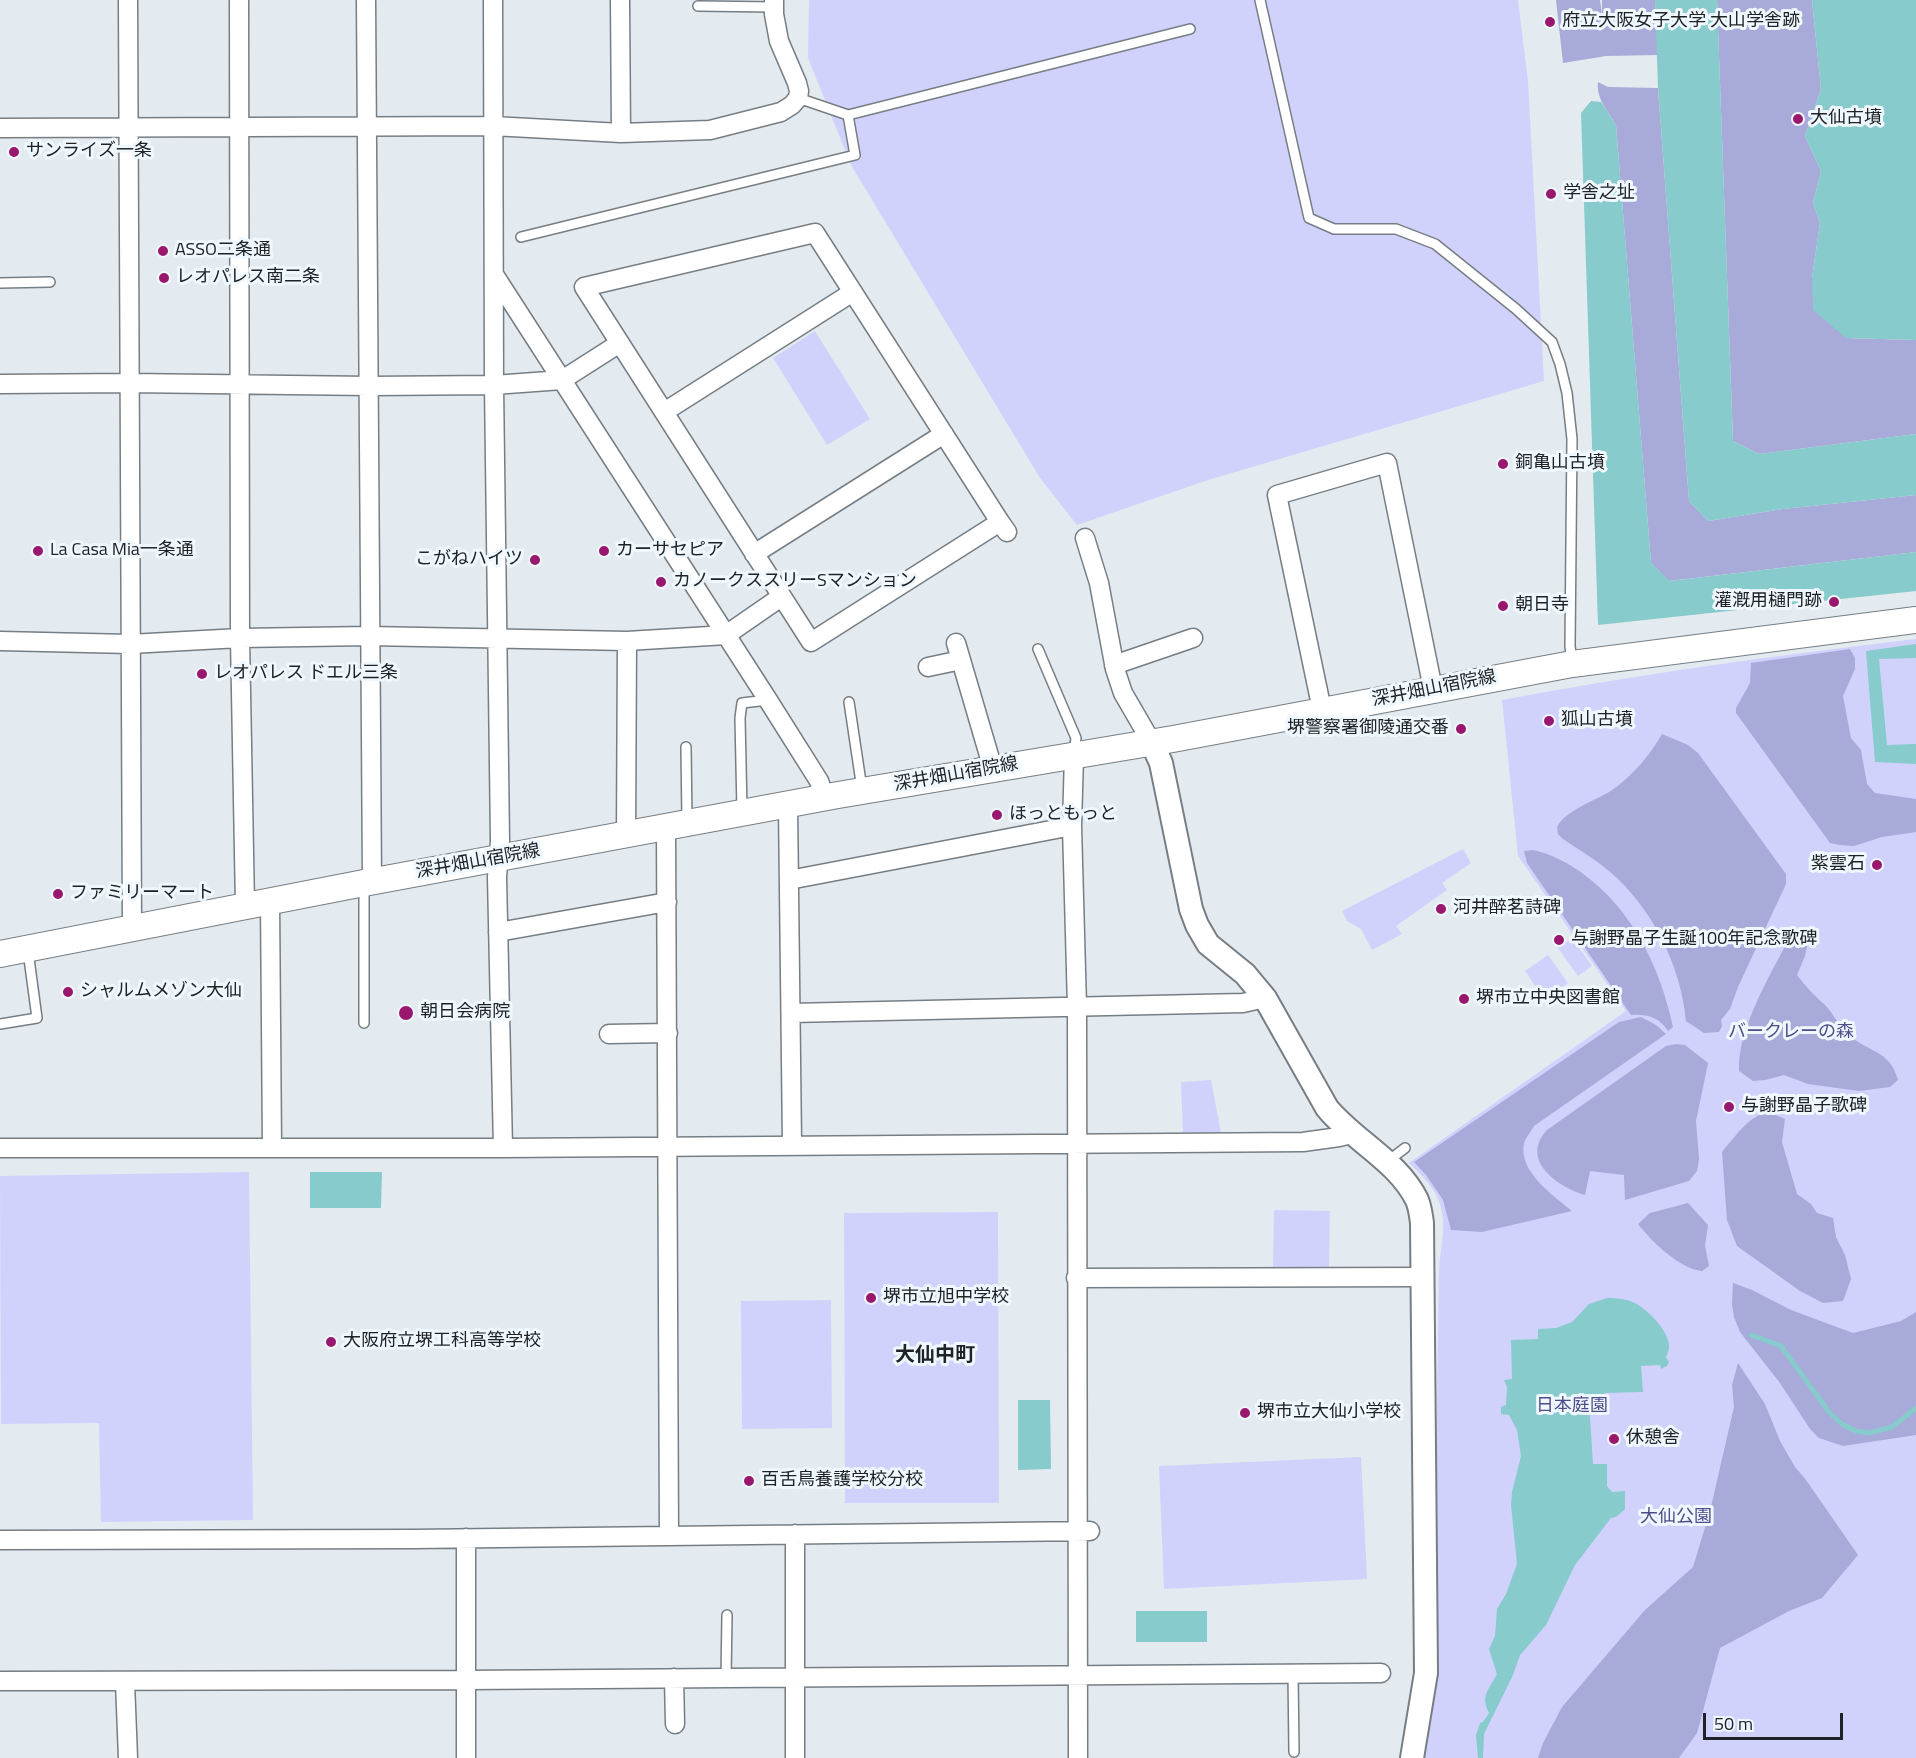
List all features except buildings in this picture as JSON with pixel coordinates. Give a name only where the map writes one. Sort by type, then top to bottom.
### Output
[{"type":"main road","name":"深井畑山宿院線","points":[[0,954],[368,882],[862,791],[1152,743],[1572,664],[1916,620]]},
{"type":"street","points":[[128,0],[132,929]]},
{"type":"street","points":[[239,0],[240,638],[245,906]]},
{"type":"street","points":[[366,0],[370,386],[368,882]]},
{"type":"street","points":[[493,0],[498,932],[503,1148]]},
{"type":"street","points":[[620,0],[621,133]]},
{"type":"street","points":[[0,128],[239,129],[493,126],[621,133],[710,130],[781,112],[798,98],[797,82],[779,41],[774,3]]},
{"type":"street","points":[[814,233],[853,292],[1004,527],[811,642],[584,287],[814,233]]},
{"type":"street","points":[[495,276],[768,700],[819,781],[825,798]]},
{"type":"street","points":[[664,412],[853,292]]},
{"type":"street","points":[[0,384],[494,385],[562,380],[620,343]]},
{"type":"street","points":[[754,554],[944,434]]},
{"type":"street","points":[[1322,710],[1277,495],[1387,463],[1433,689]]},
{"type":"street","points":[[1084,538],[1099,583],[1114,665],[1124,693],[1161,763],[1191,909],[1197,925],[1208,944],[1245,974],[1266,998],[1327,1108],[1339,1123],[1386,1162],[1407,1184],[1418,1202],[1422,1223],[1423,1276],[1426,1672],[1412,1758]]},
{"type":"street","points":[[0,641],[130,644],[240,638],[369,636],[627,641],[726,635],[782,597]]},
{"type":"street","points":[[1114,665],[1193,638]]},
{"type":"street","points":[[626,836],[627,641]]},
{"type":"street","points":[[928,667],[959,651],[993,769]]},
{"type":"street","points":[[1074,755],[1072,826],[1077,1007],[1076,1278],[1084,1531],[1077,1674],[1078,1758]]},
{"type":"street","points":[[788,805],[792,1145]]},
{"type":"street","points":[[669,1536],[667,902],[676,826]]},
{"type":"street","points":[[789,880],[1072,826]]},
{"type":"street","points":[[270,901],[272,1148]]},
{"type":"street","points":[[498,932],[667,902]]},
{"type":"street","points":[[791,1013],[1243,1003],[1266,998]]},
{"type":"street","points":[[609,1034],[668,1033]]},
{"type":"street","points":[[0,1148],[503,1148],[1303,1142],[1352,1134]]},
{"type":"street","points":[[1076,1278],[1423,1276]]},
{"type":"street","points":[[0,1540],[466,1538],[1084,1531]]},
{"type":"street","points":[[795,1534],[797,1678],[795,1758]]},
{"type":"street","points":[[466,1538],[466,1758]]},
{"type":"street","points":[[0,1681],[1381,1673]]},
{"type":"street","points":[[674,1678],[675,1724]]},
{"type":"street","points":[[125,1682],[128,1758]]},
{"type":"lane","points":[[1260,0],[1309,218],[1334,229],[1396,229],[1435,244],[1516,309],[1552,342],[1567,393],[1572,439],[1570,646],[1572,664]]},
{"type":"lane","points":[[698,6],[774,3]]},
{"type":"lane","points":[[798,98],[848,115],[1190,29]]},
{"type":"lane","points":[[521,237],[855,155],[848,115]]},
{"type":"lane","points":[[0,283],[50,282]]},
{"type":"lane","points":[[1038,649],[1076,738],[1074,755]]},
{"type":"lane","points":[[742,814],[740,753],[742,703],[768,700]]},
{"type":"lane","points":[[849,702],[862,791]]},
{"type":"lane","points":[[676,826],[686,747]]},
{"type":"lane","points":[[364,1023],[368,882]]},
{"type":"lane","points":[[0,1024],[37,1018],[28,949]]},
{"type":"lane","points":[[1386,1162],[1406,1148]]},
{"type":"lane","points":[[726,1678],[727,1615]]},
{"type":"lane","points":[[1293,1673],[1294,1752]]},
{"type":"green space","points":[[809,0],[1518,0],[1528,81],[1544,381],[1208,480],[1077,525],[1040,478],[851,165],[808,58]]},
{"type":"green space","points":[[1556,0],[1600,0],[1602,15],[1602,0],[1655,0],[1658,55],[1606,56],[1563,63]]},
{"type":"green space","points":[[1717,0],[1812,0],[1821,89],[1805,136],[1821,171],[1813,203],[1820,223],[1812,278],[1846,338],[1916,340],[1916,434],[1759,454],[1733,441]]},
{"type":"green space","points":[[1598,82],[1608,87],[1658,88],[1689,501],[1708,521],[1783,509],[1916,495],[1916,552],[1669,581],[1651,563],[1616,125],[1601,99]]},
{"type":"green space","points":[[815,331],[870,419],[827,445],[773,358]]},
{"type":"green space","name":"大仙公園","points":[[1916,639],[1916,1758],[1421,1758],[1433,1671],[1439,1267],[1443,1222],[1442,1210],[1432,1187],[1409,1163],[1626,1011],[1518,856],[1502,700],[1709,666]]},
{"type":"green space","points":[[1850,649],[1855,658],[1855,669],[1843,696],[1851,738],[1861,750],[1867,784],[1875,793],[1916,799],[1916,832],[1882,837],[1854,846],[1830,843],[1736,713],[1736,708],[1750,683],[1751,663]]},
{"type":"green space","points":[[1662,734],[1688,745],[1698,753],[1786,874],[1786,884],[1730,1009],[1721,1020],[1722,1026],[1719,1032],[1704,1033],[1686,1021],[1678,979],[1671,959],[1651,920],[1638,902],[1609,871],[1558,834],[1557,827],[1568,815],[1615,788],[1629,776]]},
{"type":"green space","points":[[1463,849],[1471,863],[1442,883],[1447,890],[1396,926],[1402,934],[1372,950],[1361,929],[1347,921],[1342,911]]},
{"type":"green space","points":[[1533,850],[1559,859],[1582,873],[1616,904],[1630,922],[1642,941],[1660,983],[1673,1027],[1668,1031],[1661,1022],[1652,1017],[1631,1015],[1527,863],[1524,851]]},
{"type":"green space","name":"バークレーの森","points":[[1802,927],[1810,932],[1805,956],[1797,975],[1849,1035],[1890,1063],[1898,1080],[1890,1087],[1859,1091],[1808,1084],[1784,1075],[1753,1081],[1739,1071],[1744,1036],[1758,998],[1794,929]]},
{"type":"green space","points":[[1572,938],[1592,966],[1578,976],[1558,948]]},
{"type":"green space","points":[[1548,955],[1568,983],[1544,999],[1525,971]]},
{"type":"green space","points":[[1641,1017],[1656,1025],[1666,1034],[1534,1126],[1524,1143],[1526,1164],[1532,1173],[1547,1190],[1572,1211],[1482,1232],[1451,1230],[1443,1200],[1414,1162],[1619,1022]]},
{"type":"green space","points":[[1685,1045],[1708,1063],[1696,1121],[1699,1159],[1697,1171],[1689,1181],[1625,1200],[1624,1175],[1590,1171],[1585,1195],[1564,1186],[1545,1171],[1537,1152],[1539,1141],[1547,1130],[1666,1046]]},
{"type":"green space","points":[[1211,1080],[1221,1133],[1183,1134],[1181,1082]]},
{"type":"green space","points":[[1769,1112],[1785,1119],[1782,1142],[1797,1194],[1811,1204],[1817,1213],[1833,1218],[1836,1237],[1845,1255],[1851,1279],[1843,1301],[1823,1303],[1800,1291],[1737,1246],[1727,1220],[1722,1152],[1749,1122]]},
{"type":"green space","points":[[249,1172],[253,1520],[101,1522],[99,1423],[1,1424],[0,1176]]},
{"type":"green space","points":[[1688,1203],[1708,1225],[1705,1246],[1709,1266],[1702,1271],[1676,1260],[1651,1239],[1638,1224],[1650,1213]]},
{"type":"green space","points":[[1274,1210],[1330,1211],[1329,1268],[1273,1267]]},
{"type":"green space","points":[[998,1212],[999,1503],[845,1503],[844,1213]]},
{"type":"green space","points":[[1733,1283],[1791,1310],[1853,1333],[1901,1321],[1916,1312],[1916,1435],[1843,1446],[1819,1438],[1810,1429],[1780,1383],[1740,1332],[1732,1304]]},
{"type":"green space","points":[[831,1300],[832,1428],[742,1429],[741,1301]]},
{"type":"green space","points":[[1738,1363],[1765,1404],[1780,1441],[1795,1467],[1858,1555],[1822,1598],[1789,1611],[1720,1648],[1697,1733],[1679,1758],[1538,1758],[1543,1743],[1562,1707],[1645,1610],[1693,1567],[1710,1511],[1734,1407],[1732,1385]]},
{"type":"green space","points":[[1361,1457],[1367,1579],[1164,1589],[1159,1466]]},
{"type":"shaded area","points":[[1655,0],[1717,0],[1733,441],[1759,454],[1916,434],[1916,495],[1783,509],[1708,521],[1689,501],[1658,88]]},
{"type":"shaded area","points":[[1812,0],[1916,0],[1916,340],[1846,338],[1813,310],[1812,278],[1820,223],[1813,203],[1821,171],[1805,136],[1821,89]]},
{"type":"shaded area","points":[[1591,101],[1601,102],[1616,125],[1651,563],[1670,581],[1916,552],[1916,591],[1598,625],[1581,113]]},
{"type":"shaded area","points":[[1916,644],[1916,658],[1879,659],[1887,745],[1916,744],[1916,764],[1875,762],[1866,651]]},
{"type":"shaded area","points":[[310,1172],[382,1172],[381,1208],[310,1208]]},
{"type":"shaded area","points":[[1607,1298],[1632,1302],[1652,1316],[1663,1329],[1669,1342],[1666,1357],[1669,1362],[1661,1369],[1660,1365],[1641,1366],[1643,1392],[1605,1393],[1605,1399],[1589,1401],[1593,1464],[1607,1464],[1607,1486],[1612,1492],[1625,1491],[1625,1509],[1616,1517],[1611,1518],[1575,1565],[1546,1625],[1520,1655],[1513,1675],[1484,1734],[1483,1758],[1478,1758],[1476,1735],[1480,1723],[1489,1713],[1485,1697],[1497,1674],[1489,1649],[1495,1636],[1497,1609],[1506,1594],[1517,1564],[1511,1505],[1521,1456],[1517,1430],[1509,1415],[1501,1414],[1501,1407],[1506,1405],[1507,1387],[1504,1380],[1512,1379],[1511,1340],[1538,1339],[1538,1329],[1556,1328],[1572,1322],[1589,1304]]},
{"type":"shaded area","points":[[1018,1400],[1050,1400],[1051,1469],[1018,1470]]},
{"type":"shaded area","points":[[1136,1611],[1207,1611],[1207,1642],[1136,1642]]},
{"type":"waterway","points":[[1751,1335],[1781,1346],[1829,1412],[1842,1424],[1856,1431],[1869,1433],[1892,1427],[1916,1408]]},
{"type":"place","name":"府立大阪女子大学 大山学舎跡","points":[[1550,22]]},
{"type":"place","name":"大仙古墳","points":[[1798,119]]},
{"type":"place","name":"サンライズ一条","points":[[14,152]]},
{"type":"place","name":"学舎之址","points":[[1551,194]]},
{"type":"place","name":"ASSO二条通","points":[[163,251]]},
{"type":"place","name":"レオパレス南二条","points":[[164,278]]},
{"type":"place","name":"銅亀山古墳","points":[[1503,464]]},
{"type":"place","name":"La Casa Mia一条通","points":[[38,551]]},
{"type":"place","name":"カーサセピア","points":[[604,551]]},
{"type":"place","name":"こがねハイツ","points":[[535,560]]},
{"type":"place","name":"カノークススリーSマンション","points":[[661,582]]},
{"type":"place","name":"灌漑用樋門跡","points":[[1834,602]]},
{"type":"place","name":"朝日寺","points":[[1503,606]]},
{"type":"place","name":"レオパレス ドエル三条","points":[[202,674]]},
{"type":"place","name":"狐山古墳","points":[[1549,721]]},
{"type":"place","name":"堺警察署御陵通交番","points":[[1461,729]]},
{"type":"place","name":"ほっともっと","points":[[997,815]]},
{"type":"place","name":"紫雲石","points":[[1877,865]]},
{"type":"place","name":"ファミリーマート","points":[[58,894]]},
{"type":"place","name":"河井醉茗詩碑","points":[[1441,909]]},
{"type":"place","name":"与謝野晶子生誕100年記念歌碑","points":[[1559,940]]},
{"type":"place","name":"シャルムメゾン大仙","points":[[68,992]]},
{"type":"place","name":"堺市立中央図書館","points":[[1464,999]]},
{"type":"place","name":"朝日会病院","points":[[406,1013]]},
{"type":"place","name":"与謝野晶子歌碑","points":[[1729,1107]]},
{"type":"place","name":"堺市立旭中学校","points":[[871,1298]]},
{"type":"place","name":"大阪府立堺工科高等学校","points":[[331,1342]]},
{"type":"place","name":"堺市立大仙小学校","points":[[1245,1413]]},
{"type":"place","name":"休憩舎","points":[[1614,1439]]},
{"type":"place","name":"百舌鳥養護学校分校","points":[[749,1481]]},
{"type":"district","name":"大仙中町","points":[[935,1356]]},
{"type":"park label","name":"日本庭園","points":[[1572,1407]]}]
